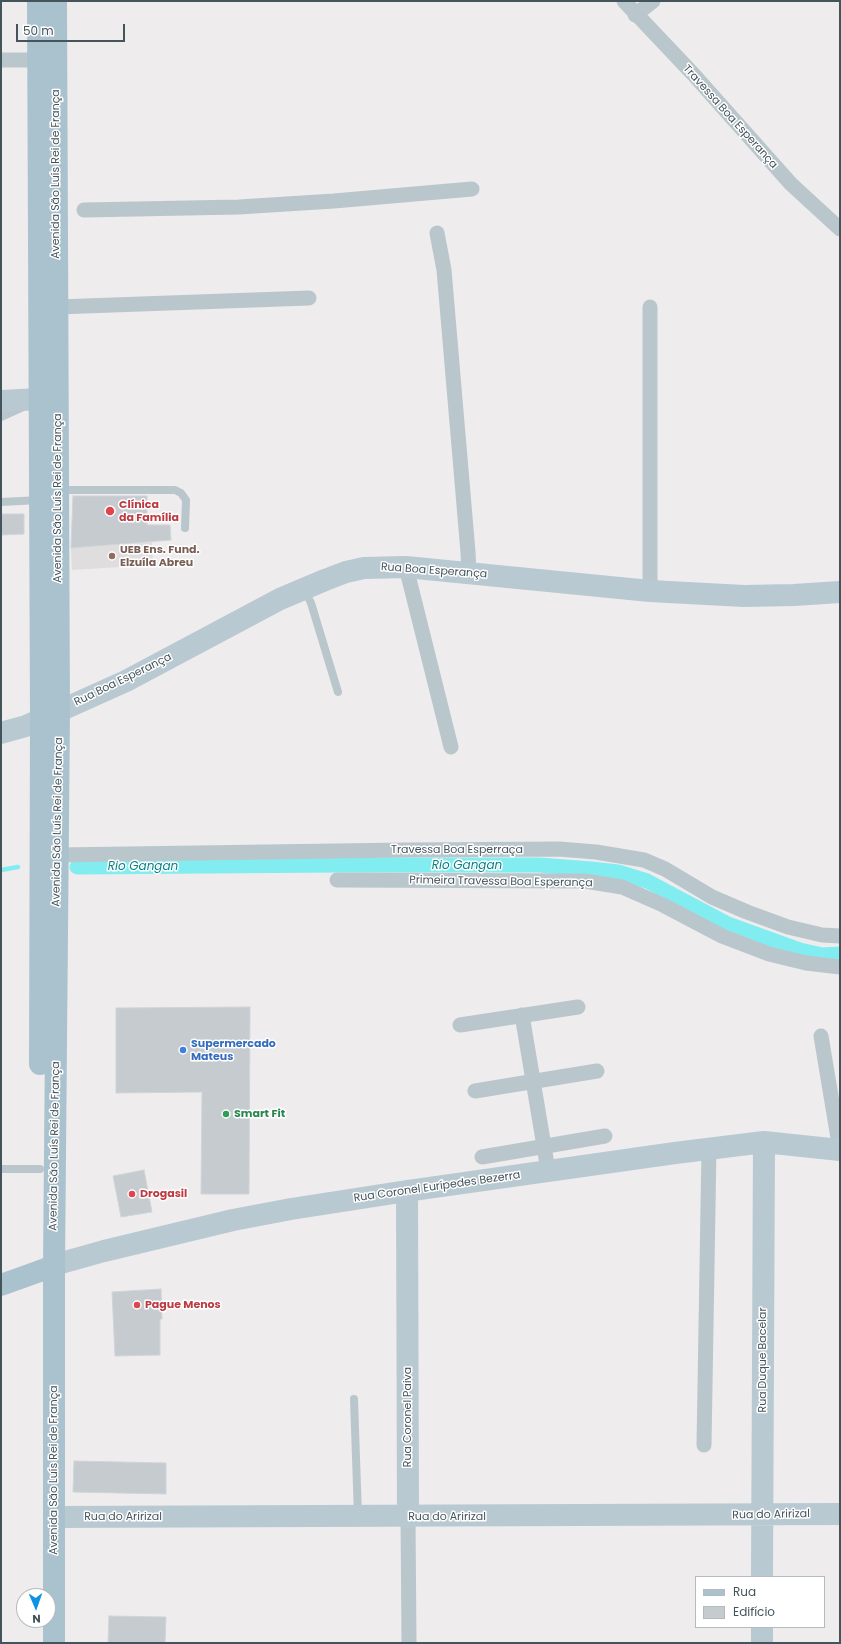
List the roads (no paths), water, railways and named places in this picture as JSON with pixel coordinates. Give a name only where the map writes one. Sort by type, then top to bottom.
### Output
[{"type":"main road","name":"Avenida São Luís Rei de França","points":[[38,1],[37,400],[49,495]]},
{"type":"main road","name":"Avenida São Luís Rei de França","points":[[54,1643],[54,1517],[47,1268],[40,1169],[50,715],[49,495],[57,308],[56,1]]},
{"type":"main road","points":[[1,401],[37,400]]},
{"type":"main road","name":"Rua Boa Esperança","points":[[1,733],[26,726],[126,681],[240,619],[304,588],[346,572],[364,568],[406,567],[650,591],[744,596],[840,592]]},
{"type":"main road","name":"Avenida São Luís Rei de França","points":[[39,1588],[57,855],[50,715]]},
{"type":"main road","name":"Rua Coronel Eurípedes Bezerra","points":[[47,1268],[104,1251],[253,1216],[548,1170],[764,1142],[840,1150]]},
{"type":"main road","name":"Rua Duque Bacelar","points":[[762,1576],[764,1142]]},
{"type":"main road","name":"Rua Coronel Paiva","points":[[407,1191],[408,1517]]},
{"type":"main road","points":[[1,1285],[47,1268]]},
{"type":"main road","name":"Rua do Aririzal","points":[[54,1517],[763,1516],[840,1514]]},
{"type":"main road","points":[[39,1628],[39,1643]]},
{"type":"main road","points":[[762,1628],[762,1643]]},
{"type":"street","name":"Travessa Boa Esperança","points":[[624,1],[635,15],[694,75],[791,184],[840,229]]},
{"type":"street","points":[[635,15],[653,1]]},
{"type":"street","points":[[1,60],[39,60]]},
{"type":"street","points":[[84,210],[247,206],[334,201],[472,189]]},
{"type":"street","points":[[437,233],[444,270],[469,573]]},
{"type":"street","points":[[57,308],[309,298]]},
{"type":"street","points":[[650,307],[650,591]]},
{"type":"street","points":[[406,567],[451,747]]},
{"type":"street","name":"Travessa Boa Esperraça","points":[[57,855],[559,849],[596,852],[644,860],[665,869],[712,897],[788,928],[822,935],[840,936]]},
{"type":"street","name":"Primeira Travessa Boa Esperança","points":[[337,880],[585,881],[622,887],[663,905],[722,936],[769,954],[806,963],[840,967]]},
{"type":"street","points":[[460,1025],[578,1007]]},
{"type":"street","points":[[522,1015],[548,1170]]},
{"type":"street","points":[[821,1036],[840,1150]]},
{"type":"street","points":[[475,1091],[597,1071]]},
{"type":"street","points":[[482,1157],[605,1136]]},
{"type":"street","points":[[704,1445],[709,1148]]},
{"type":"street","name":"Rua Coronel Paiva","points":[[408,1517],[409,1643]]},
{"type":"lane","points":[[1,416],[22,408],[37,400]]},
{"type":"lane","points":[[1,502],[49,495],[175,490],[181,493],[186,500],[185,528]]},
{"type":"lane","points":[[304,588],[311,603],[338,692]]},
{"type":"lane","points":[[1,1168],[40,1169]]},
{"type":"lane","points":[[354,1399],[358,1517]]},
{"type":"waterway","name":"Rio Gangan","points":[[77,867],[539,865],[618,872],[647,881],[728,924],[800,950],[822,955],[840,954]]},
{"type":"waterway","name":"Rio Gangan","points":[[1,870],[18,867]]},
{"type":"place","name":"Clínica da Família","points":[[110,511]]},
{"type":"place","name":"UEB Ens. Fund. Elzuíla Abreu","points":[[112,556]]},
{"type":"place","name":"Supermercado Mateus","points":[[183,1050]]},
{"type":"place","name":"Smart Fit","points":[[226,1114]]},
{"type":"place","name":"Drogasil","points":[[132,1194]]},
{"type":"place","name":"Pague Menos","points":[[137,1305]]}]
